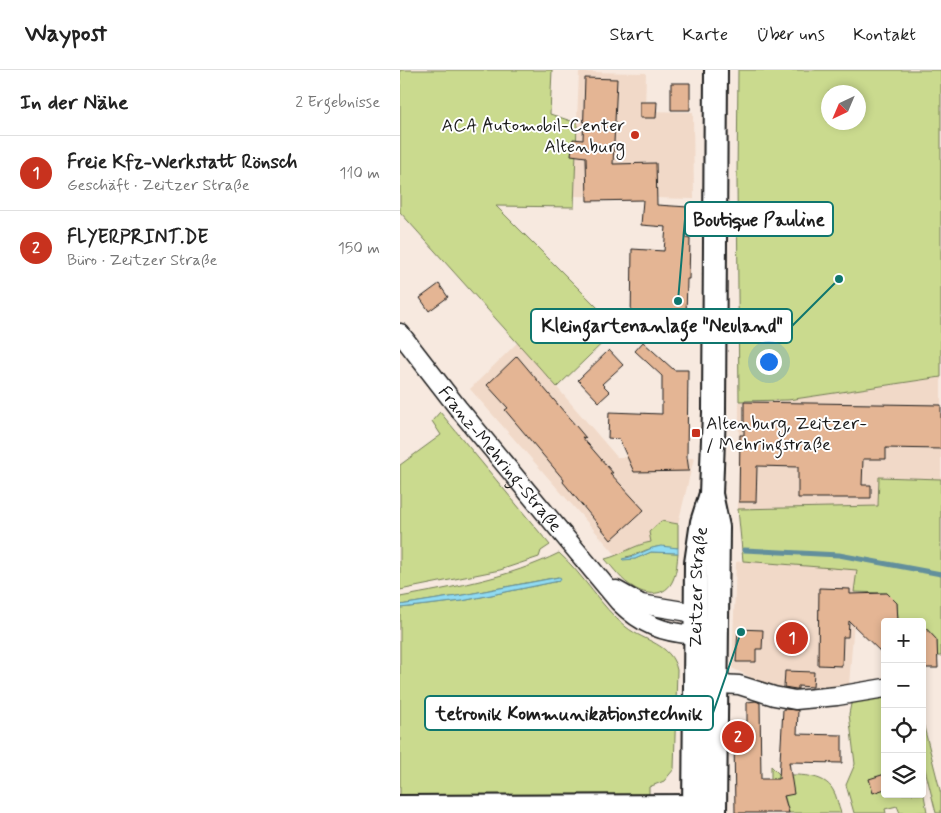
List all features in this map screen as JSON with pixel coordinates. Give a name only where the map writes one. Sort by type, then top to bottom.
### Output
[{"type":"main road","name":"Zeitzer Straße","points":[[705,809],[717,684],[718,625],[718,527],[711,494],[714,412],[716,70]]},
{"type":"main road","name":"Zeitzer Straße","points":[[705,809],[694,683],[694,635],[698,543],[702,522],[711,494]]},
{"type":"main road","name":"Franz-Mehring-Straße","points":[[695,613],[718,625]]},
{"type":"main road","name":"Franz-Mehring-Straße","points":[[694,635],[718,625]]},
{"type":"main road","points":[[400,807],[705,809]]},
{"type":"street","name":"Franz-Mehring-Straße","points":[[400,333],[458,408],[603,583],[633,616],[666,631],[694,635]]},
{"type":"street","name":"Franz-Mehring-Straße","points":[[603,583],[641,604],[695,613]]},
{"type":"street","points":[[694,683],[739,685],[774,696],[795,700],[837,696],[881,689]]},
{"type":"shaded area","name":"ACA Automobil-Center Altenburg","points":[[579,72],[646,73],[645,111],[693,112],[694,199],[574,196]]},
{"type":"shaded area","points":[[518,342],[617,457],[694,458],[678,524],[661,521],[651,542],[638,545],[617,556],[470,389]]},
{"type":"shaded area","points":[[941,377],[941,479],[879,477],[878,506],[738,509],[739,401],[788,400]]},
{"type":"shaded area","points":[[736,562],[858,570],[849,685],[789,689],[758,681],[732,668]]},
{"type":"green space","points":[[400,70],[552,70],[550,114],[577,123],[574,207],[496,206],[618,328],[557,387],[400,212]]},
{"type":"green space","points":[[738,70],[941,70],[941,377],[788,400],[739,401]]},
{"type":"green space","points":[[440,412],[550,545],[541,551],[539,557],[500,570],[400,590],[400,465],[441,435],[432,421]]},
{"type":"green space","points":[[879,477],[941,479],[941,656],[937,656],[937,640],[930,633],[926,633],[926,618],[898,618],[897,603],[887,593],[854,592],[857,570],[743,561],[738,509],[878,506]]},
{"type":"green space","points":[[661,521],[678,524],[678,548],[656,547],[626,557],[635,559],[651,552],[678,553],[677,567],[673,580],[666,590],[655,593],[644,592],[625,582],[605,559],[651,542],[649,532]]},
{"type":"green space","points":[[559,553],[617,619],[633,632],[663,648],[674,661],[677,670],[674,769],[664,781],[649,787],[649,798],[400,798],[400,608],[462,601],[559,581],[558,577],[400,605],[400,597],[501,575],[540,562]]},
{"type":"green space","points":[[881,697],[881,798],[924,798],[927,812],[900,813],[897,806],[885,809],[886,813],[854,813],[846,785],[855,764],[849,714],[852,699]]},
{"type":"green space","points":[[926,735],[941,794],[941,813],[936,813],[926,773]]},
{"type":"green space","points":[[771,766],[780,775],[809,776],[829,784],[834,792],[841,813],[789,813],[781,783],[771,783]]},
{"type":"water","points":[[661,546],[678,548],[678,553],[651,552],[635,559],[622,559],[652,548]]},
{"type":"water","points":[[561,578],[559,581],[462,601],[400,608],[400,605]]},
{"type":"building","points":[[585,78],[617,79],[613,164],[656,163],[657,205],[688,207],[686,238],[690,239],[686,316],[654,315],[655,320],[631,322],[632,249],[664,251],[666,227],[641,225],[643,200],[587,201],[586,157],[571,155],[573,139],[583,140]]},
{"type":"building","points":[[671,83],[690,83],[690,110],[671,110]]},
{"type":"building","points":[[640,102],[657,102],[656,118],[640,118]]},
{"type":"building","points":[[439,284],[448,297],[429,311],[420,298]]},
{"type":"building","points":[[643,342],[674,370],[688,370],[687,457],[689,471],[634,472],[619,439],[608,438],[609,412],[662,414],[662,376],[635,351]]},
{"type":"building","points":[[609,350],[623,365],[602,384],[610,392],[599,402],[578,380]]},
{"type":"building","points":[[517,356],[613,473],[610,473],[644,510],[611,540],[505,410],[508,408],[487,385]]},
{"type":"building","points":[[744,402],[941,405],[941,449],[886,448],[886,459],[863,459],[862,485],[871,485],[871,498],[798,498],[798,467],[757,466],[756,502],[739,502],[740,435],[744,435]]},
{"type":"building","points":[[819,588],[850,589],[850,594],[887,593],[897,603],[898,618],[881,618],[881,652],[849,621],[848,637],[843,637],[842,666],[818,665]]},
{"type":"building","points":[[926,628],[937,640],[938,668],[926,668]]},
{"type":"building","points":[[738,629],[763,630],[762,649],[756,649],[756,662],[736,662]]},
{"type":"building","points":[[785,671],[814,672],[813,687],[798,686],[798,689],[796,689],[784,687]]},
{"type":"building","points":[[756,701],[760,703],[761,779],[779,779],[783,709],[798,710],[797,734],[842,735],[842,763],[789,762],[794,794],[784,796],[789,813],[735,813],[734,734],[747,734],[747,702]]},
{"type":"building","points":[[881,775],[881,790],[873,793],[869,779]]},
{"type":"waterway","points":[[744,550],[839,555],[941,574]]},
{"type":"place","name":"ACA Automobil-Center Altenburg","points":[[635,135]]},
{"type":"place","name":"Kleingartenanlage \"Neuland\"","points":[[839,279]]},
{"type":"place","name":"Boutique Pauline","points":[[678,301]]},
{"type":"place","name":"Altenburg, Zeitzer- / Mehringstraße","points":[[696,433]]},
{"type":"place","name":"tetronik Kommunikationstechnik","points":[[741,632]]},
{"type":"place","name":"Freie Kfz-Werkstatt Rönsch","points":[[792,638]]},
{"type":"place","name":"FLYERPRINT.DE","points":[[738,737]]}]
